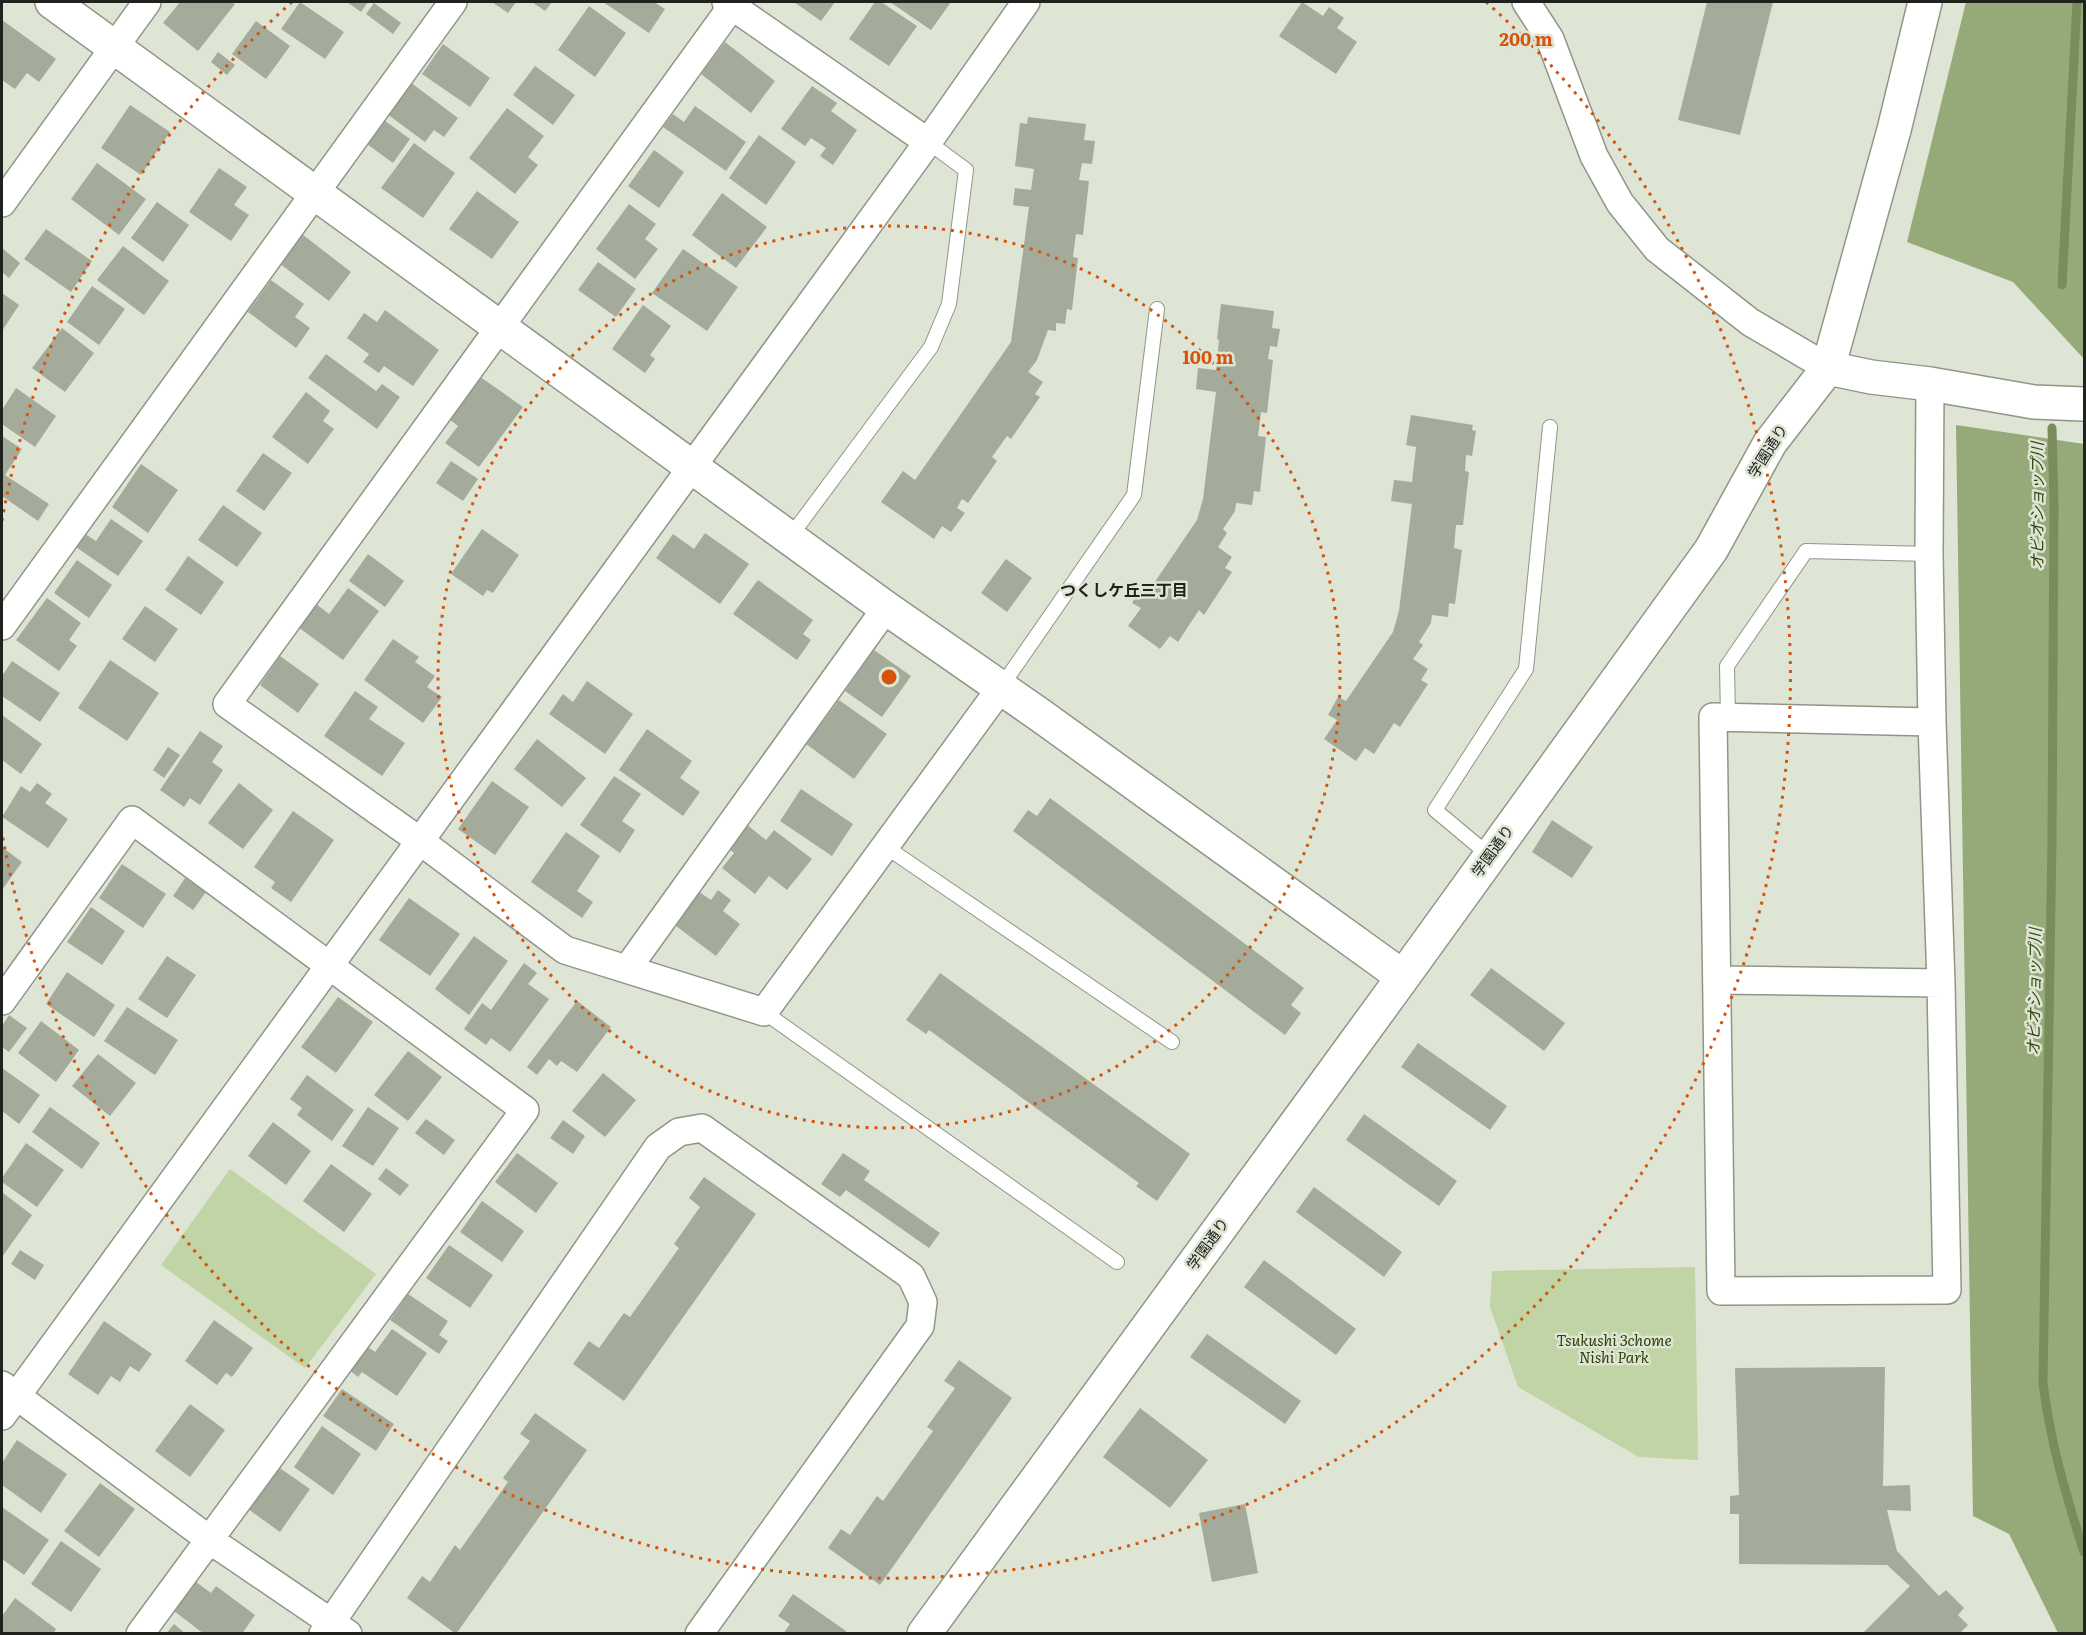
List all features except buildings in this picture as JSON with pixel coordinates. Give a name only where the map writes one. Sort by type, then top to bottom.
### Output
[{"type":"street","points":[[52,2],[886,608],[1059,729],[1403,977]]},
{"type":"street","points":[[2,203],[147,2]]},
{"type":"street","points":[[2,626],[453,2]]},
{"type":"street","points":[[699,1634],[920,1326],[923,1302],[911,1276],[702,1128],[680,1132],[658,1147],[334,1630],[210,1540],[6,1398],[330,965],[690,466],[928,142],[1026,2]]},
{"type":"street","points":[[1526,2],[1550,39],[1594,156],[1620,204],[1657,249],[1750,322],[1828,368],[1871,377],[1930,384],[2034,402],[2085,404]]},
{"type":"street","name":"学園通り","points":[[924,1634],[1711,550],[1770,443],[1828,368],[1894,130],[1925,2]]},
{"type":"street","points":[[928,142],[731,3],[500,328],[227,704],[420,841],[565,950],[764,1012],[1000,689]]},
{"type":"street","points":[[1930,384],[1929,554],[1932,722],[1941,983],[1947,1290],[1721,1291],[1713,717],[1932,722]]},
{"type":"street","points":[[627,969],[886,608]]},
{"type":"street","points":[[2,1001],[132,820],[525,1110],[140,1634]]},
{"type":"street","points":[[1717,981],[1941,983]]},
{"type":"lane","points":[[790,537],[931,347],[949,304],[966,170],[928,142]]},
{"type":"lane","points":[[1000,689],[1134,495],[1157,309]]},
{"type":"lane","points":[[1490,856],[1435,810],[1526,669],[1550,428]]},
{"type":"lane","points":[[1728,717],[1726,666],[1806,551],[1929,554]]},
{"type":"lane","points":[[886,847],[1172,1042]]},
{"type":"lane","points":[[764,1012],[1117,1262]]},
{"type":"green space","points":[[1966,2],[2084,2],[2084,359],[2013,282],[1907,242]]},
{"type":"green space","points":[[1956,425],[2084,444],[2084,1633],[2058,1633],[2009,1534],[1973,1516]]},
{"type":"green space","points":[[230,1169],[376,1274],[305,1368],[161,1265]]},
{"type":"green space","name":"Tsukushi 3chome Nishi Park","points":[[1695,1267],[1698,1460],[1639,1457],[1518,1387],[1490,1307],[1492,1271]]},
{"type":"waterway","name":"オビオショップ川","points":[[2062,285],[2077,2]]},
{"type":"waterway","name":"オビオショップ川","points":[[2052,428],[2054,505],[2052,842],[2043,1383],[2059,1468],[2084,1552]]},
{"type":"district","name":"つくしケ丘三丁目","points":[[1124,590]]}]
